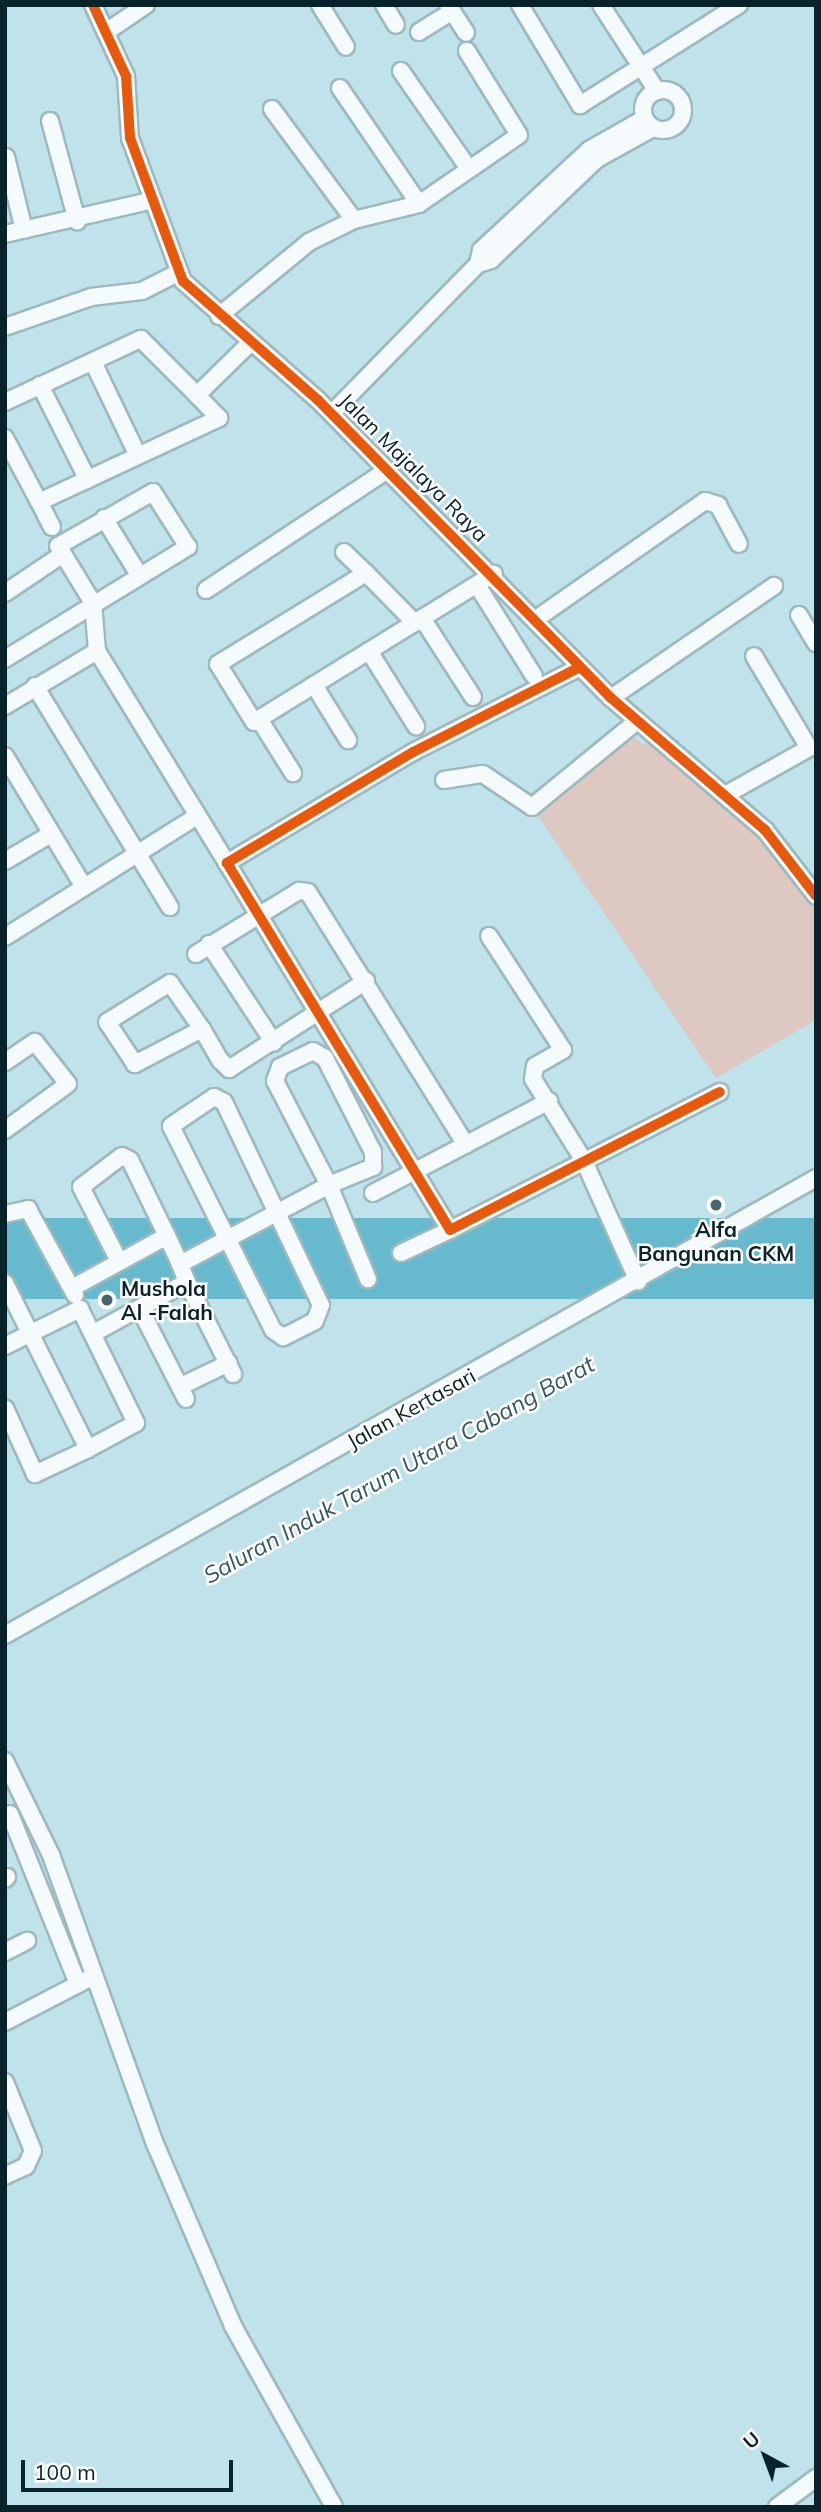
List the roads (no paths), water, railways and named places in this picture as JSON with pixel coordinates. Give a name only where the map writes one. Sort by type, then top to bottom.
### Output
[{"type":"street","name":"Jalan Majalaya Raya","points":[[93,5],[126,76],[130,138],[149,201],[177,273],[249,344],[332,413],[386,471],[494,574],[611,698],[727,794],[765,830],[816,896]]},
{"type":"street","points":[[106,32],[146,5]]},
{"type":"street","points":[[320,5],[346,47]]},
{"type":"street","points":[[384,5],[396,25]]},
{"type":"street","points":[[520,5],[580,105],[739,5]]},
{"type":"street","points":[[607,7],[657,92]]},
{"type":"street","points":[[419,32],[450,8],[466,33]]},
{"type":"street","points":[[219,316],[309,242],[354,220],[419,204],[519,135],[467,51]]},
{"type":"street","points":[[401,71],[469,169]]},
{"type":"street","points":[[341,88],[419,204]]},
{"type":"street","points":[[332,413],[478,264],[481,250],[589,150],[649,123],[671,128],[683,113],[676,95],[657,92],[646,100],[649,123]]},
{"type":"street","points":[[272,108],[354,220]]},
{"type":"street","points":[[50,121],[77,221]]},
{"type":"street","points":[[6,158],[24,230]]},
{"type":"street","points":[[5,234],[77,221],[149,201]]},
{"type":"street","points":[[5,327],[91,298],[142,291],[177,273]]},
{"type":"street","points":[[5,402],[141,339],[219,418],[39,502]]},
{"type":"street","points":[[197,396],[249,344]]},
{"type":"street","points":[[93,362],[138,456]]},
{"type":"street","points":[[40,385],[88,480]]},
{"type":"street","points":[[5,438],[52,527]]},
{"type":"street","points":[[206,590],[386,471]]},
{"type":"street","points":[[5,659],[93,603],[188,547],[153,492],[58,546],[93,603],[97,651],[321,1014],[450,1230]]},
{"type":"street","points":[[536,619],[705,501],[718,505],[739,544]]},
{"type":"street","points":[[104,518],[139,575]]},
{"type":"street","points":[[344,552],[419,621],[473,697]]},
{"type":"street","points":[[5,591],[63,554]]},
{"type":"street","points":[[366,573],[218,664],[254,722],[494,574]]},
{"type":"street","points":[[477,585],[534,676]]},
{"type":"street","points":[[611,698],[774,586]]},
{"type":"street","points":[[799,615],[816,643]]},
{"type":"street","points":[[5,706],[97,651]]},
{"type":"street","points":[[369,651],[416,726]]},
{"type":"street","points":[[727,794],[812,747],[754,656]]},
{"type":"street","points":[[227,863],[413,752],[580,667]]},
{"type":"street","points":[[314,685],[348,740]]},
{"type":"street","points":[[35,686],[170,907]]},
{"type":"street","points":[[259,719],[293,773]]},
{"type":"street","points":[[444,780],[483,774],[532,807],[637,721]]},
{"type":"street","points":[[5,756],[11,778],[84,887]]},
{"type":"street","points":[[5,937],[197,816]]},
{"type":"street","points":[[5,861],[51,834]]},
{"type":"street","points":[[196,954],[299,891],[308,892],[466,1145]]},
{"type":"street","points":[[489,936],[563,1050],[531,1072],[584,1161],[638,1281]]},
{"type":"street","points":[[209,944],[274,1043]]},
{"type":"street","points":[[202,1029],[135,1064],[107,1022],[168,983],[202,1029],[229,1069],[321,1014],[366,981]]},
{"type":"street","points":[[5,1062],[35,1042],[68,1084],[5,1130]]},
{"type":"street","points":[[180,1264],[226,1237],[328,1185],[373,1167],[374,1160],[325,1058],[313,1051],[280,1066],[275,1080],[328,1185],[368,1279]]},
{"type":"street","points":[[401,1253],[720,1092]]},
{"type":"street","points":[[214,1097],[224,1102],[279,1211],[323,1314],[304,1326],[276,1335],[226,1237],[171,1126],[175,1118],[214,1097]]},
{"type":"street","points":[[373,1193],[550,1101]]},
{"type":"street","points":[[119,1261],[81,1187],[122,1156],[130,1160],[231,1368],[183,1392],[140,1309]]},
{"type":"street","name":"Jalan Kertasari","points":[[5,1635],[638,1281],[816,1178]]},
{"type":"street","points":[[5,1214],[29,1209],[72,1288],[136,1423],[35,1474],[5,1408]]},
{"type":"street","points":[[72,1288],[167,1236]]},
{"type":"street","points":[[92,1334],[187,1282]]},
{"type":"street","points":[[5,1283],[88,1448]]},
{"type":"street","points":[[5,1346],[80,1309]]},
{"type":"street","points":[[6,1761],[32,1810],[156,2146],[233,2326],[334,2507]]},
{"type":"street","points":[[10,1815],[78,1984]]},
{"type":"street","points":[[5,1952],[27,1941]]},
{"type":"street","points":[[5,2022],[94,1976]]},
{"type":"street","points":[[5,2082],[9,2103],[33,2151],[26,2166],[5,2176]]},
{"type":"street","points":[[777,2507],[816,2478]]},
{"type":"water","points":[[5,1218],[816,1218],[816,1299],[5,1299]]},
{"type":"place","name":"Alfa Bangunan CKM","points":[[716,1205]]},
{"type":"place","name":"Mushola Al -Falah","points":[[107,1300]]},
{"type":"water label","name":"Saluran Induk Tarum Utara Cabang Barat","points":[[399,1470]]}]
